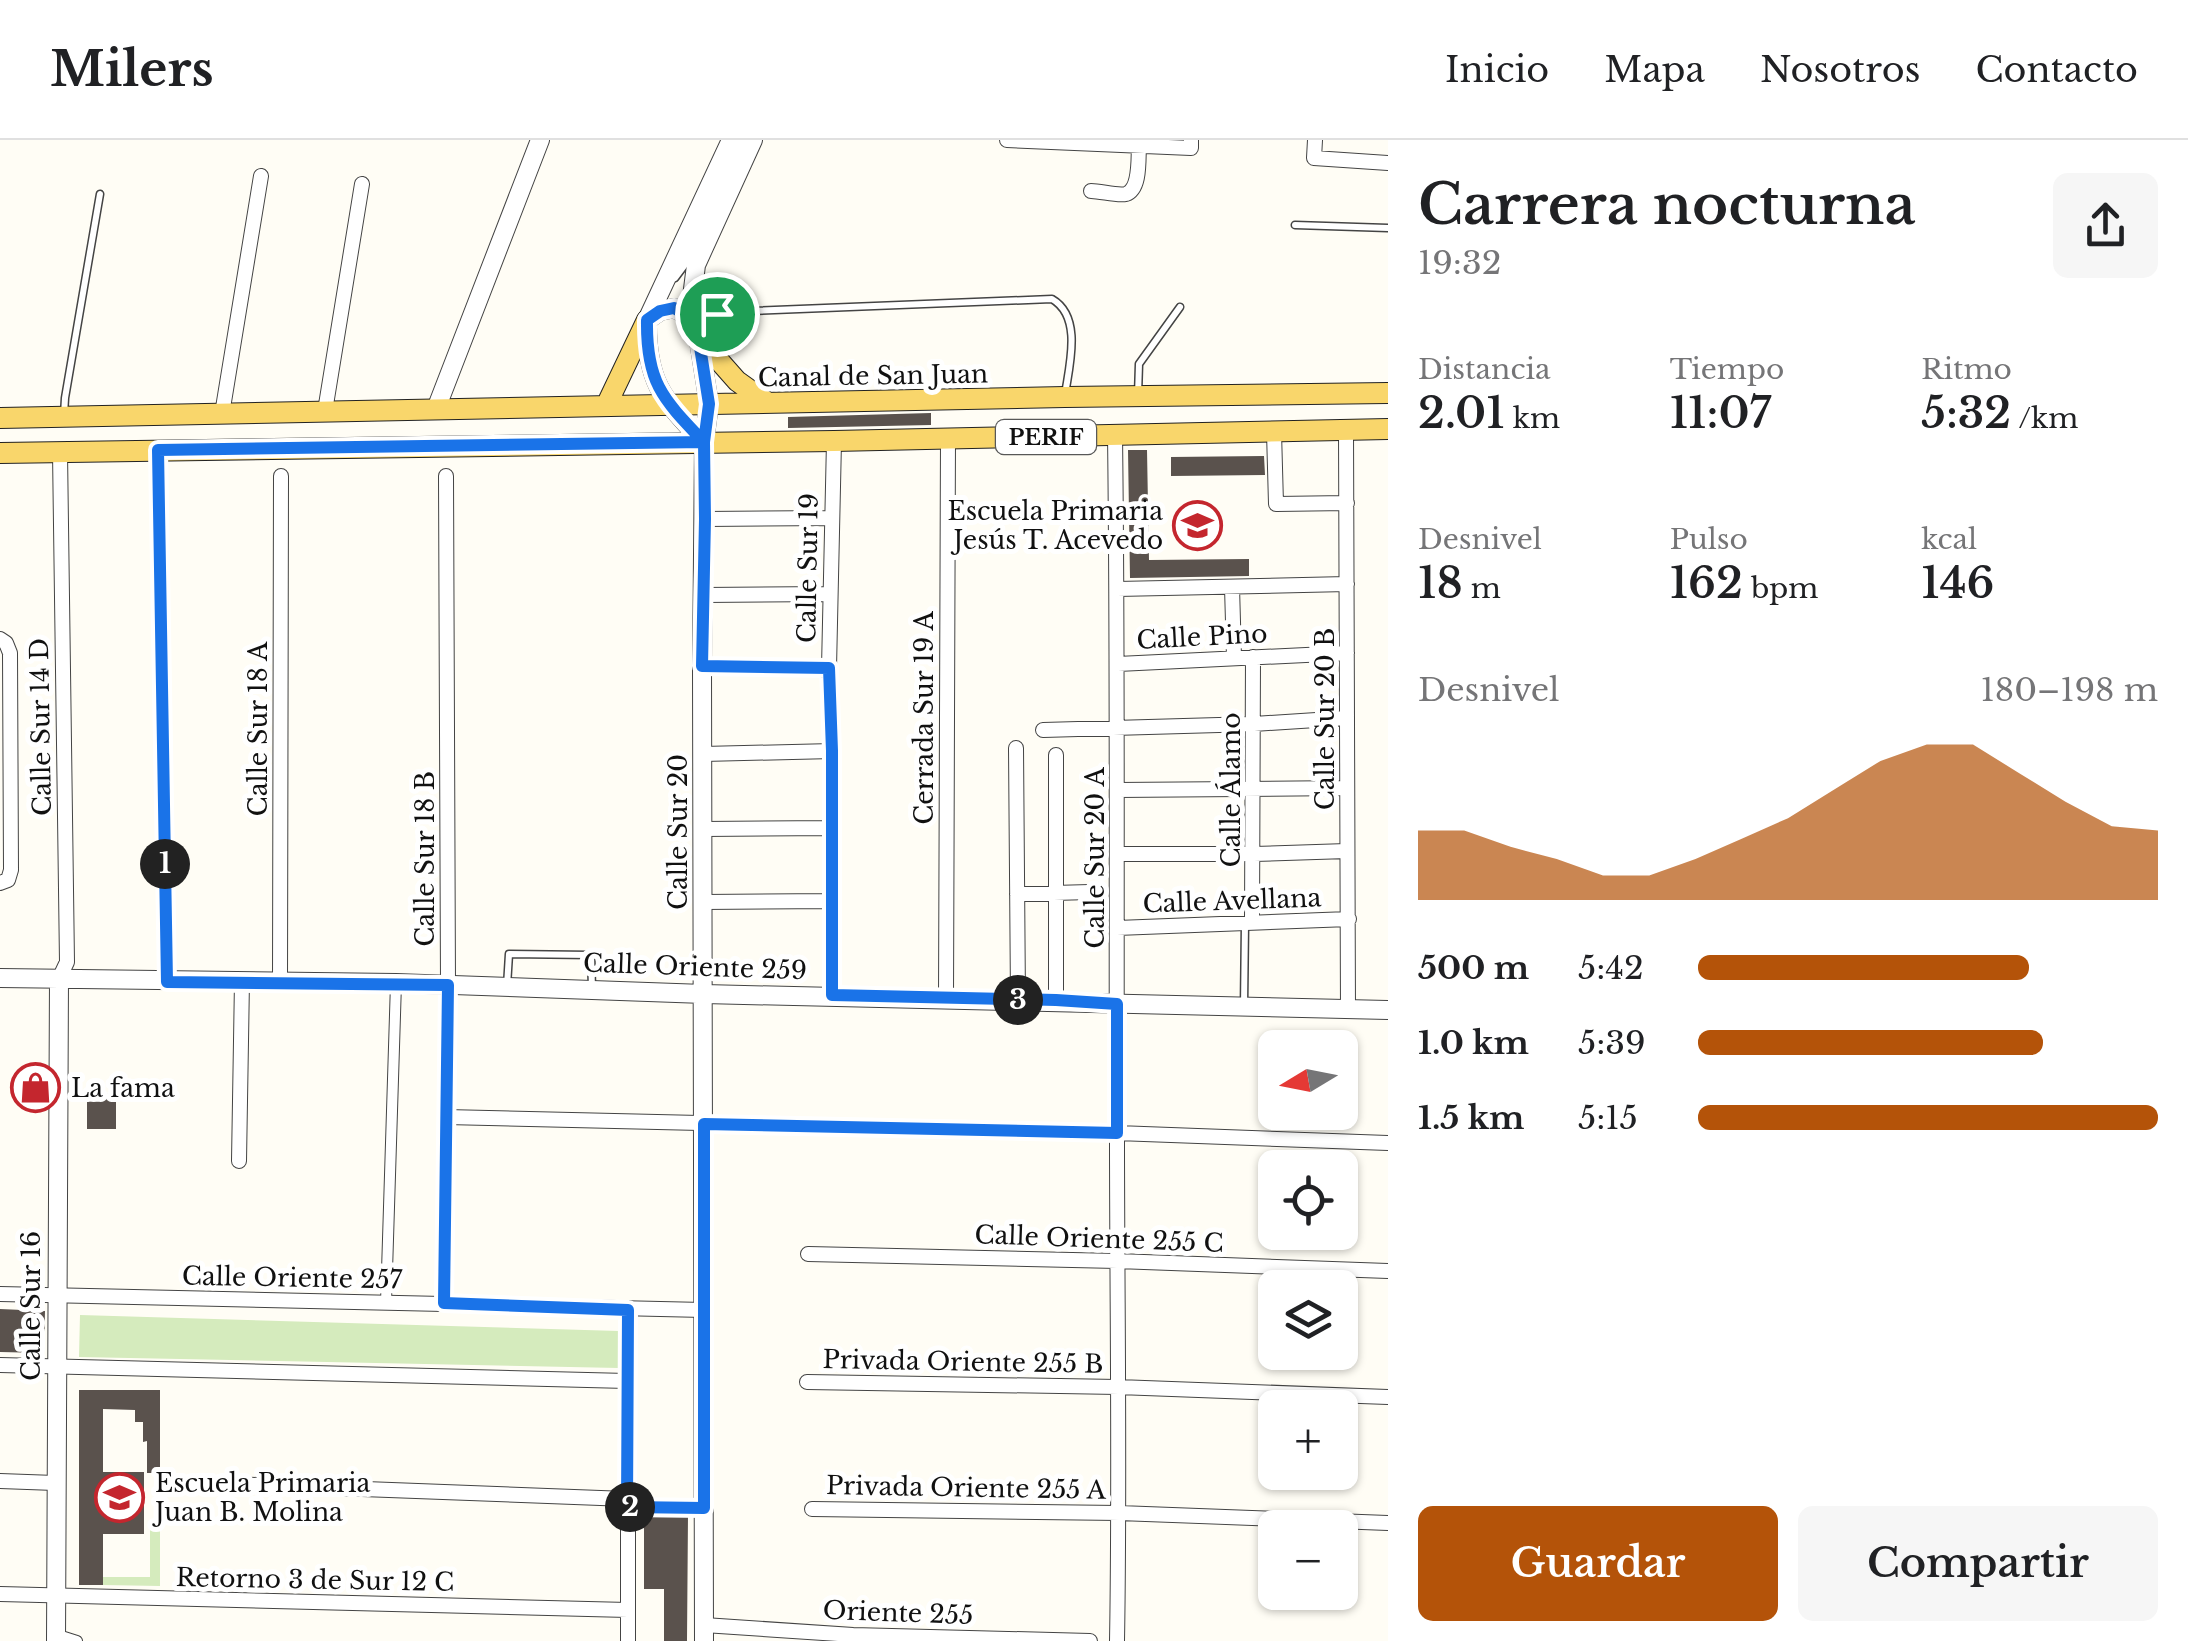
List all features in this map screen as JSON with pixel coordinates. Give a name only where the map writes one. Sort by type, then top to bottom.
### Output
[{"type":"main road","points":[[606,406],[647,320]]},
{"type":"main road","points":[[697,328],[710,354],[768,403]]},
{"type":"main road","name":"Canal de San Juan","points":[[0,418],[1388,393]]},
{"type":"main road","name":"PERIF","points":[[0,453],[60,462],[158,450],[1388,429]]},
{"type":"street","points":[[436,409],[540,140]]},
{"type":"street","points":[[704,442],[668,404],[650,368],[647,320],[731,140]]},
{"type":"street","name":"Calle Sur 20","points":[[704,1633],[702,666],[704,442],[709,404],[692,297],[696,264],[753,140]]},
{"type":"street","points":[[1007,140],[1191,148],[1192,140]]},
{"type":"street","points":[[1314,140],[1314,158],[1388,163]]},
{"type":"street","points":[[1091,190],[1126,194],[1132,190],[1136,183],[1138,145]]},
{"type":"street","points":[[222,414],[261,176]]},
{"type":"street","points":[[325,411],[362,184]]},
{"type":"street","points":[[647,320],[674,308],[697,328]]},
{"type":"street","name":"Calle Sur 20 B","points":[[1346,430],[1348,1009]]},
{"type":"street","points":[[1274,432],[1276,504],[1347,503]]},
{"type":"street","name":"Calle Sur 20 A","points":[[1115,435],[1117,1641]]},
{"type":"street","name":"Cerrada Sur 19 A","points":[[946,998],[948,438]]},
{"type":"street","name":"Calle Sur 19","points":[[832,995],[829,668],[834,441]]},
{"type":"street","points":[[158,450],[167,982]]},
{"type":"street","name":"Calle Sur 14 D","points":[[59,979],[67,962],[60,462]]},
{"type":"street","name":"Calle Sur 18 A","points":[[280,982],[281,476]]},
{"type":"street","name":"Calle Sur 18 B","points":[[444,1303],[448,985],[446,476]]},
{"type":"street","points":[[705,519],[831,518]]},
{"type":"street","points":[[1117,590],[1348,584]]},
{"type":"street","points":[[1232,587],[1234,657]]},
{"type":"street","points":[[704,595],[830,594]]},
{"type":"street","points":[[0,639],[10,653],[10,875],[0,883]]},
{"type":"street","name":"Calle Pino","points":[[1118,664],[1348,653]]},
{"type":"street","name":"Calle Álamo","points":[[1248,923],[1254,854],[1253,657]]},
{"type":"street","points":[[702,666],[829,668]]},
{"type":"street","points":[[1043,730],[1347,718]]},
{"type":"street","points":[[1016,748],[1018,1000]]},
{"type":"street","points":[[703,754],[832,751]]},
{"type":"street","points":[[1056,755],[1056,1000]]},
{"type":"street","points":[[1117,790],[1347,788]]},
{"type":"street","points":[[703,829],[833,828]]},
{"type":"street","points":[[1116,854],[1347,851]]},
{"type":"street","points":[[1017,894],[1090,892]]},
{"type":"street","points":[[703,902],[832,901]]},
{"type":"street","name":"Calle Avellana","points":[[1117,928],[1348,920]]},
{"type":"street","name":"Calle Oriente 259","points":[[0,978],[448,985],[1388,1010]]},
{"type":"street","name":"Calle Sur 16","points":[[59,979],[56,1637],[77,1641]]},
{"type":"street","points":[[238,1162],[242,981]]},
{"type":"street","points":[[386,1303],[396,984]]},
{"type":"street","points":[[446,1117],[1388,1143]]},
{"type":"street","name":"Calle Oriente 255 C","points":[[808,1254],[1388,1270]]},
{"type":"street","name":"Calle Oriente 257","points":[[0,1294],[704,1310]]},
{"type":"street","points":[[628,1310],[628,1641]]},
{"type":"street","points":[[0,1365],[628,1380]]},
{"type":"street","name":"Privada Oriente 255 B","points":[[807,1382],[1118,1387],[1388,1398]]},
{"type":"street","points":[[0,1482],[55,1483]]},
{"type":"street","points":[[231,1484],[627,1503]]},
{"type":"street","name":"Privada Oriente 255 A","points":[[812,1509],[1119,1513],[1388,1523]]},
{"type":"street","name":"Retorno 3 de Sur 12 C","points":[[0,1594],[628,1610]]},
{"type":"street","name":"Oriente 255","points":[[704,1633],[1090,1641]]},
{"type":"lane","points":[[647,320],[684,266],[742,140]]},
{"type":"lane","points":[[64,417],[100,194]]},
{"type":"lane","points":[[1294,225],[1388,228]]},
{"type":"lane","points":[[684,266],[692,297],[717,314]]},
{"type":"lane","points":[[697,328],[717,314],[747,311],[1052,299],[1062,304],[1069,317],[1071,343],[1065,396]]},
{"type":"lane","points":[[1138,396],[1139,364],[1180,306]]},
{"type":"lane","name":"Calle Álamo","points":[[1244,1007],[1248,923]]},
{"type":"lane","points":[[507,987],[509,954],[591,955],[592,989]]},
{"type":"lane","points":[[627,1503],[704,1508]]},
{"type":"green space","points":[[80,1315],[619,1331],[619,1368],[79,1357]]},
{"type":"green space","points":[[150,1521],[160,1521],[160,1586],[103,1585],[103,1577],[150,1577]]},
{"type":"building","points":[[931,413],[931,425],[788,428],[788,417]]},
{"type":"building","points":[[1128,450],[1147,450],[1149,560],[1249,559],[1249,576],[1130,578]]},
{"type":"building","points":[[1264,456],[1265,475],[1171,476],[1171,457]]},
{"type":"building","points":[[87,1093],[116,1093],[116,1129],[87,1129]]},
{"type":"building","points":[[0,1309],[45,1311],[44,1353],[0,1352]]},
{"type":"building","points":[[79,1390],[160,1390],[160,1473],[147,1473],[147,1441],[143,1442],[143,1422],[135,1422],[135,1410],[103,1409],[103,1472],[144,1472],[144,1534],[103,1534],[103,1585],[79,1585]]},
{"type":"building","points":[[644,1514],[688,1515],[687,1641],[664,1641],[664,1589],[644,1589]]},
{"type":"place","name":"Escuela Primaria Jesús T. Acevedo","points":[[1198,525]]},
{"type":"place","name":"La fama","points":[[36,1088]]},
{"type":"place","name":"Escuela Primaria Juan B. Molina","points":[[120,1497]]},
{"type":"route","points":[[717,314],[692,297],[694,319],[674,308],[660,311],[647,320],[646,349],[650,368],[668,404],[704,442],[702,666],[829,668],[832,995],[1117,1004],[1117,1133],[704,1124],[704,1508],[627,1507],[628,1310],[444,1303],[448,985],[167,982],[158,450],[704,442],[709,404],[697,328],[717,314]]}]
